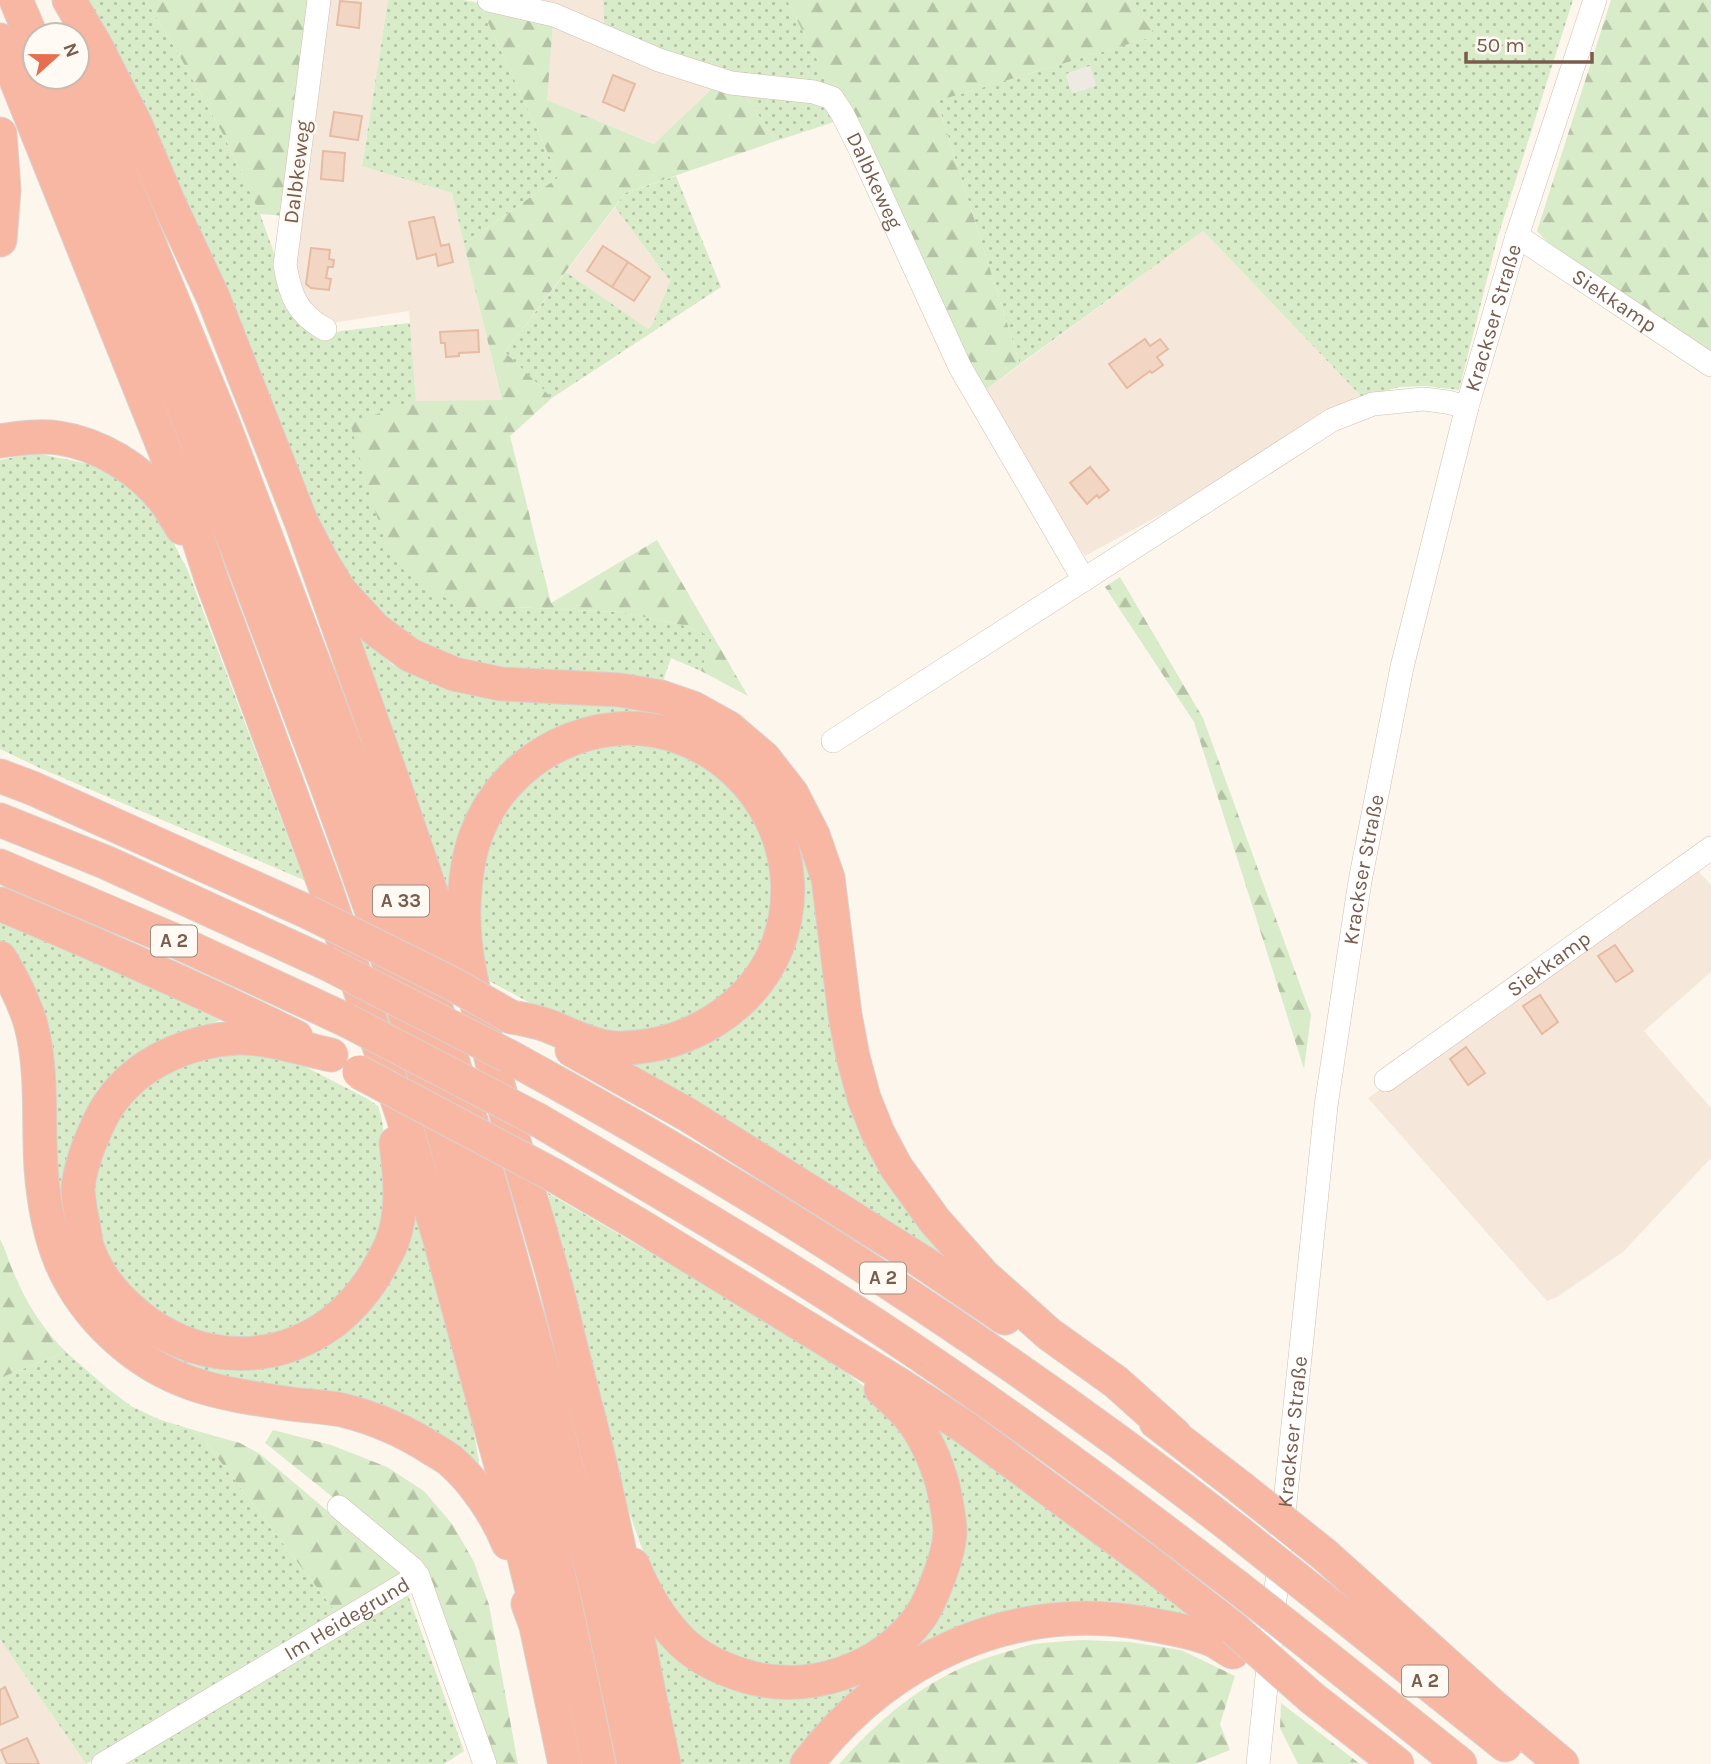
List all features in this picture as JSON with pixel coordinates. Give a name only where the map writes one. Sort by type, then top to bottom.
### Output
[{"type":"highway","points":[[16,0],[25,21]]},
{"type":"highway","points":[[49,0],[58,21]]},
{"type":"highway","points":[[69,0],[136,125],[213,297],[301,521],[502,1068],[605,1483],[664,1764]]},
{"type":"highway","points":[[0,40],[190,513],[211,578],[317,863],[359,1020],[394,1126],[400,1177],[398,1214],[392,1242],[364,1293],[345,1313],[298,1342],[272,1351],[242,1354],[213,1352],[160,1332],[132,1312],[106,1284],[89,1252],[78,1189],[85,1157],[110,1102],[153,1063],[181,1049],[212,1041],[240,1038],[269,1042],[345,1064]]},
{"type":"highway","name":"A 33","points":[[54,91],[194,433],[376,923],[443,1136],[494,1313],[536,1477],[599,1764]]},
{"type":"highway","name":"A 33","points":[[86,91],[228,436],[358,779],[416,943],[486,1169],[545,1379],[598,1595],[634,1764]]},
{"type":"highway","points":[[0,134],[4,190],[0,240]]},
{"type":"highway","points":[[0,441],[31,437],[60,438],[110,455],[142,476],[164,500],[211,578]]},
{"type":"highway","points":[[301,521],[340,591],[375,629],[410,655],[454,674],[501,684],[620,690],[661,697],[693,708],[729,728],[764,758],[792,794],[813,835],[828,878],[845,1015],[864,1098],[896,1167],[935,1221],[992,1284],[1049,1334],[1116,1382],[1175,1435],[1325,1555],[1493,1706],[1562,1764]]},
{"type":"highway","points":[[502,1068],[472,988],[465,941],[464,903],[468,867],[476,835],[491,805],[510,780],[531,760],[556,745],[589,733],[620,729],[675,735],[705,747],[735,768],[758,795],[774,822],[785,856],[788,888],[785,916],[777,946],[761,977],[730,1010],[704,1028],[673,1040],[646,1046],[616,1049],[570,1036],[544,1024],[511,1017]]},
{"type":"highway","points":[[0,769],[33,788]]},
{"type":"highway","points":[[0,776],[33,788],[308,912],[452,983],[688,1115],[921,1261],[1175,1435]]},
{"type":"highway","name":"A 2","points":[[0,820],[105,862],[326,963],[502,1068],[581,1096],[740,1188],[896,1286],[1083,1415],[1238,1532],[1529,1764]]},
{"type":"highway","name":"A 2","points":[[0,866],[359,1020],[538,1120],[748,1244],[998,1408],[1107,1487],[1460,1764]]},
{"type":"highway","points":[[0,904],[98,945],[253,1016],[555,1176],[900,1385],[966,1428],[1149,1563],[1233,1640],[1397,1764]]},
{"type":"highway","points":[[0,958],[17,987],[31,1025],[37,1056],[41,1166],[46,1206],[53,1241],[80,1299],[116,1337],[139,1357],[166,1374],[195,1386],[231,1394],[340,1410],[375,1419],[404,1431],[451,1461],[489,1507],[517,1563],[536,1626],[565,1764]]},
{"type":"highway","points":[[359,1020],[403,1116],[440,1240],[498,1453],[535,1602],[536,1626]]},
{"type":"highway","points":[[605,1483],[642,1587],[682,1642],[706,1660],[757,1680],[785,1683],[815,1681],[863,1666],[885,1651],[920,1616],[935,1589],[950,1533],[939,1472],[928,1447],[909,1416],[839,1349]]},
{"type":"highway","points":[[807,1764],[831,1733],[882,1690],[919,1664],[952,1647],[1017,1625],[1053,1620],[1116,1619],[1162,1626],[1210,1639],[1233,1640]]},
{"type":"street","name":"Dalbkeweg","points":[[319,0],[285,265],[295,302],[313,323],[325,329]]},
{"type":"street","name":"Dalbkeweg","points":[[489,0],[554,15],[659,60],[732,83],[814,92],[832,98],[861,151],[960,368],[1084,580]]},
{"type":"street","name":"Krackser Straße","points":[[1258,1764],[1326,1106],[1360,881],[1402,667],[1467,407],[1517,236],[1595,0]]},
{"type":"street","name":"Siekkamp","points":[[1517,236],[1711,365]]},
{"type":"street","points":[[833,741],[1332,420],[1373,404],[1424,399],[1467,407]]},
{"type":"street","name":"Siekkamp","points":[[1386,1080],[1711,848]]},
{"type":"street","points":[[339,1507],[418,1576]]},
{"type":"street","name":"Im Heidegrund","points":[[103,1764],[418,1576],[485,1764]]},
{"type":"shaded area","points":[[326,0],[388,0],[362,165],[452,193],[502,401],[416,401],[409,311],[325,324],[315,320],[292,274]]},
{"type":"shaded area","points":[[512,0],[603,0],[604,29]]},
{"type":"shaded area","points":[[553,21],[718,83],[655,144],[546,100]]},
{"type":"shaded area","points":[[1091,66],[1096,86],[1072,93],[1066,74]]},
{"type":"shaded area","points":[[615,207],[670,281],[653,323],[647,329],[566,272]]},
{"type":"shaded area","points":[[1203,231],[1362,397],[1193,497],[1085,556],[983,392]]},
{"type":"shaded area","points":[[1695,868],[1711,885],[1711,972],[1644,1031],[1711,1108],[1711,1158],[1623,1252],[1547,1301],[1368,1098]]},
{"type":"shaded area","points":[[0,1639],[86,1764],[0,1764]]},
{"type":"green space","points":[[81,0],[146,0],[224,136],[260,214],[277,267],[329,334],[410,323],[416,401],[350,424],[464,607],[620,612],[682,625],[713,637],[701,671],[671,658],[661,687],[488,672],[395,632],[343,578]]},
{"type":"green space","points":[[146,0],[310,0],[286,216],[260,214],[224,136]]},
{"type":"green space","points":[[388,0],[463,0],[479,3],[559,177],[464,244],[452,193],[362,166]]},
{"type":"green space","points":[[603,0],[787,0],[831,87],[743,78],[604,29]]},
{"type":"green space","points":[[787,0],[1128,0],[1156,36],[937,101],[1020,364],[983,392]]},
{"type":"green space","points":[[1128,0],[1573,0],[1498,236],[1459,390],[1426,386],[1399,387],[1362,397],[1203,231],[1020,364],[937,101],[1155,36]],"holes":[[[1090,66],[1096,86],[1072,93],[1066,74]]]},
{"type":"green space","points":[[1611,0],[1711,0],[1711,351],[1549,244],[1537,231]]},
{"type":"green space","points":[[479,3],[553,21],[547,100],[654,144],[718,83],[742,91],[776,141],[625,193],[505,352],[552,398],[510,436],[551,603],[657,540],[748,696],[701,671],[712,637],[682,625],[620,612],[464,607],[421,586],[391,555],[374,508],[350,423],[416,401],[502,400],[464,244],[559,177]]},
{"type":"green space","points":[[742,91],[812,96],[840,120],[776,141]]},
{"type":"green space","points":[[676,176],[721,287],[552,398],[505,352],[566,272],[648,329],[670,281],[615,207],[625,193]]},
{"type":"green space","points":[[35,453],[89,464],[131,485],[161,518],[188,571],[304,880],[0,749],[0,460]]},
{"type":"green space","points":[[1120,577],[1203,718],[1311,1015],[1304,1069],[1194,722],[1105,587]]},
{"type":"green space","points":[[353,630],[393,665],[446,687],[619,702],[683,713],[719,734],[647,718],[512,763],[453,918]]},
{"type":"green space","points":[[626,740],[669,747],[710,764],[758,817],[778,896],[757,970],[702,1015],[638,1032],[589,1028],[530,1003],[482,977],[477,954],[480,864],[495,824],[519,789],[548,766],[592,746]]},
{"type":"green space","points":[[787,813],[808,867],[825,943],[834,1026],[950,1263],[621,1059],[769,985]]},
{"type":"green space","points":[[0,916],[220,1020],[180,1034],[148,1051],[100,1090],[74,1144],[68,1198],[74,1240],[91,1278],[111,1309],[136,1333],[178,1355],[209,1365],[261,1365],[294,1360],[327,1344],[359,1319],[381,1287],[397,1255],[408,1223],[417,1210],[462,1376],[481,1477],[441,1440],[418,1425],[388,1413],[330,1397],[240,1384],[181,1368],[151,1354],[121,1330],[97,1305],[82,1281],[59,1228],[51,1158],[46,1045],[39,1014],[26,980],[0,943]]},
{"type":"green space","points":[[256,1052],[304,1066],[378,1106],[387,1161],[387,1205],[376,1248],[360,1279],[303,1327],[233,1344],[164,1324],[113,1271],[94,1226],[94,1159],[119,1112],[142,1086],[175,1066],[216,1054]]},
{"type":"green space","points":[[548,1193],[826,1357],[865,1387],[899,1423],[921,1458],[937,1536],[913,1612],[876,1643],[835,1665],[788,1670],[740,1662],[693,1636],[653,1575],[627,1506]]},
{"type":"green space","points":[[0,1239],[32,1310],[66,1352],[0,1378]]},
{"type":"green space","points":[[66,1352],[131,1406],[158,1419],[197,1431],[338,1615],[86,1764],[0,1639],[0,1378]]},
{"type":"green space","points":[[925,1419],[1213,1628],[1032,1611],[792,1764],[675,1764],[644,1614],[794,1697],[941,1610]]},
{"type":"green space","points":[[273,1430],[331,1445],[387,1467],[424,1491],[453,1525],[474,1562],[489,1605],[518,1764],[496,1764],[424,1570],[265,1443]]},
{"type":"green space","points":[[197,1431],[240,1443],[260,1454],[400,1572],[401,1578],[338,1615]]},
{"type":"green space","points":[[408,1595],[464,1751],[444,1764],[121,1764]]},
{"type":"green space","points":[[1083,1640],[1130,1642],[1181,1650],[1235,1676],[1220,1724],[1230,1750],[1195,1764],[839,1764],[893,1711],[955,1671],[1030,1645]]},
{"type":"green space","points":[[1281,1703],[1360,1764],[1298,1764],[1280,1728]]},
{"type":"building","points":[[340,1],[361,3],[359,28],[337,25]]},
{"type":"building","points":[[613,75],[635,84],[624,111],[603,102]]},
{"type":"building","points":[[334,112],[362,116],[358,140],[330,136]]},
{"type":"building","points":[[323,151],[345,153],[343,181],[321,179]]},
{"type":"building","points":[[434,217],[441,246],[449,244],[453,262],[438,266],[436,254],[417,259],[409,222]]},
{"type":"building","points":[[603,246],[628,262],[612,287],[587,271]]},
{"type":"building","points":[[311,248],[330,250],[329,259],[334,260],[333,267],[328,267],[326,278],[331,279],[329,290],[311,288],[306,284]]},
{"type":"building","points":[[628,262],[650,277],[634,301],[612,287]]},
{"type":"building","points":[[478,330],[479,352],[446,357],[445,343],[441,343],[440,332]]},
{"type":"building","points":[[1145,339],[1150,346],[1160,339],[1168,349],[1157,357],[1163,365],[1127,388],[1109,364]]},
{"type":"building","points":[[1090,467],[1109,490],[1099,498],[1097,495],[1087,504],[1070,483]]},
{"type":"building","points":[[1615,945],[1633,971],[1616,982],[1598,956]]},
{"type":"building","points":[[1540,995],[1558,1022],[1542,1034],[1523,1006]]},
{"type":"building","points":[[1466,1047],[1485,1073],[1468,1085],[1450,1059]]},
{"type":"building","points":[[5,1687],[18,1717],[0,1725],[0,1690]]},
{"type":"building","points":[[27,1738],[39,1764],[7,1764],[1,1750]]}]
